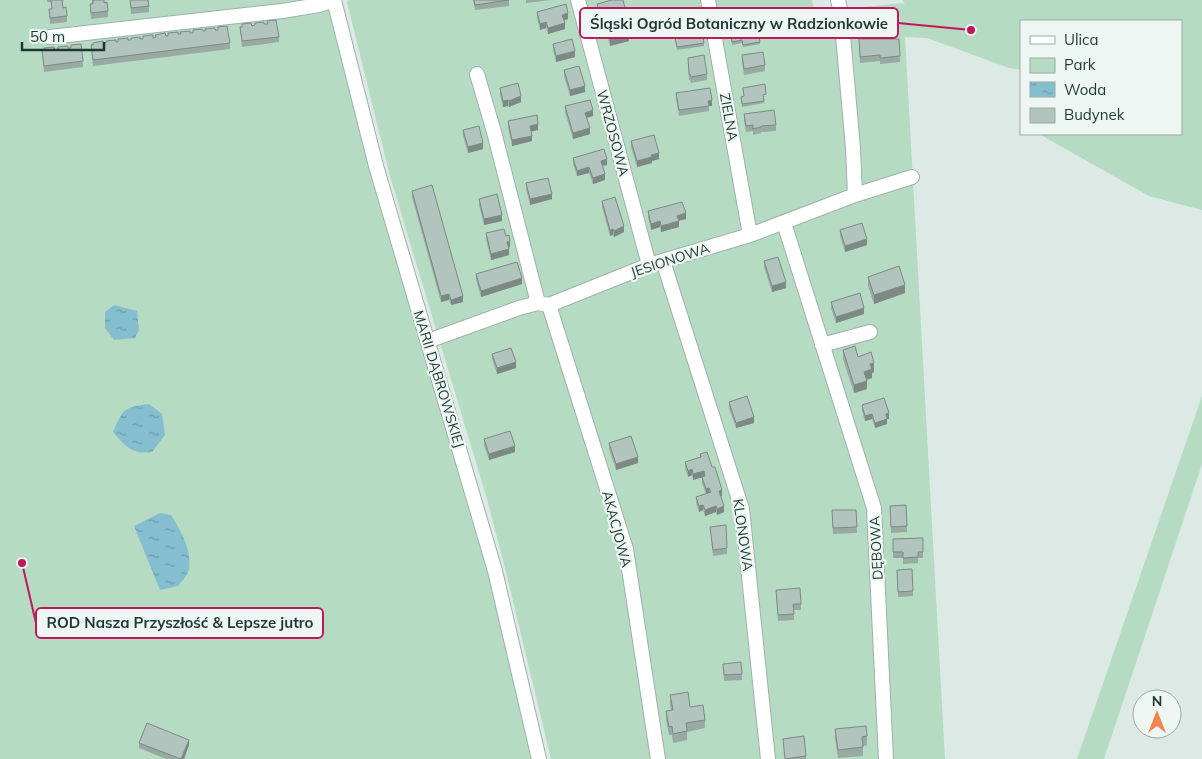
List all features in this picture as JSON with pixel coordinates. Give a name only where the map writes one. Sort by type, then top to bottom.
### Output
[{"type":"street","points":[[50,37],[282,11],[319,5],[334,0]]},
{"type":"street","name":"MARII DĄBROWSKIEJ","points":[[334,0],[376,166],[495,571],[539,759]]},
{"type":"street","name":"WRZOSOWA","points":[[578,0],[649,265]]},
{"type":"street","name":"ZIELNA","points":[[708,0],[750,235]]},
{"type":"street","points":[[839,6],[853,148],[855,195]]},
{"type":"street","name":"AKACJOWA","points":[[477,74],[544,304],[626,549],[658,759]]},
{"type":"street","name":"JESIONOWA","points":[[428,341],[519,308],[544,304],[649,265],[750,235],[855,195],[912,177]]},
{"type":"street","name":"DĘBOWA","points":[[784,223],[874,508],[886,759]]},
{"type":"street","name":"KLONOWA","points":[[663,261],[742,509],[768,759]]},
{"type":"street","points":[[822,345],[870,332]]},
{"type":"green space","points":[[0,0],[326,0],[373,177],[483,550],[532,759],[0,759]]},
{"type":"green space","points":[[349,0],[812,0],[814,12],[903,3],[905,6],[903,0],[1202,0],[1202,210],[1149,196],[1041,135],[1182,135],[1182,20],[1020,20],[1020,70],[1009,68],[927,38],[905,37],[945,759],[551,759],[487,499],[390,176],[347,2]]},
{"type":"green space","points":[[1202,396],[1202,464],[1104,759],[1077,759]]},
{"type":"water","points":[[114,305],[137,311],[139,330],[135,338],[114,340],[105,328],[105,312]]},
{"type":"water","points":[[149,404],[162,414],[165,435],[152,452],[134,451],[125,445],[113,432],[125,410],[134,406]]},
{"type":"water","points":[[160,513],[171,515],[182,534],[189,555],[189,569],[178,586],[160,590],[134,526]]},
{"type":"building","points":[[51,0],[62,0],[63,8],[66,7],[67,16],[50,18]]},
{"type":"building","points":[[93,0],[104,0],[104,3],[107,2],[108,11],[91,13],[90,4],[93,4]]},
{"type":"building","points":[[130,0],[148,0],[149,6],[131,8]]},
{"type":"building","points":[[474,0],[509,0],[475,5]]},
{"type":"building","points":[[612,0],[623,0],[628,20],[625,21],[629,35],[610,40],[606,26],[609,25],[607,19],[605,20],[603,14],[600,15],[597,4]]},
{"type":"building","points":[[566,4],[568,13],[562,15],[565,23],[548,28],[546,22],[540,24],[537,12]]},
{"type":"building","points":[[276,20],[279,37],[242,41],[240,27],[242,27],[242,24],[251,23],[252,26],[255,23],[264,22],[264,24],[268,24],[267,21]]},
{"type":"building","points":[[227,26],[230,43],[93,60],[91,45],[93,43],[103,41],[106,43],[106,41],[116,40],[118,42],[118,39],[128,38],[128,40],[131,40],[131,38],[140,37],[140,39],[143,39],[143,36],[153,35],[153,38],[156,37],[155,35],[165,33],[168,36],[168,33],[178,32],[178,34],[181,34],[180,32],[190,31],[190,33],[193,33],[193,30],[202,29],[203,31],[215,28],[215,30],[218,30],[218,27]]},
{"type":"building","points":[[757,26],[760,42],[743,45],[742,40],[732,42],[730,30]]},
{"type":"building","points":[[702,28],[704,43],[677,47],[674,33]]},
{"type":"building","points":[[572,39],[575,51],[556,56],[553,44]]},
{"type":"building","points":[[859,39],[899,39],[900,56],[860,57]]},
{"type":"building","points":[[81,44],[83,61],[44,66],[42,51],[45,50],[44,48],[54,47],[55,50],[58,47],[68,46],[68,48],[71,48],[71,45]]},
{"type":"building","points":[[763,52],[765,65],[744,69],[742,55]]},
{"type":"building","points":[[704,55],[707,74],[691,77],[689,74],[688,58]]},
{"type":"building","points":[[579,66],[585,86],[570,90],[564,70]]},
{"type":"building","points":[[518,83],[521,96],[509,101],[503,101],[500,88]]},
{"type":"building","points":[[765,84],[766,94],[763,95],[764,101],[742,104],[743,88]]},
{"type":"building","points":[[710,88],[712,100],[708,101],[709,106],[679,110],[676,93]]},
{"type":"building","points":[[590,100],[593,110],[585,113],[590,128],[573,133],[565,106]]},
{"type":"building","points":[[774,110],[776,125],[761,126],[753,129],[753,125],[746,126],[744,114]]},
{"type":"building","points":[[537,115],[538,124],[530,126],[532,136],[512,140],[508,121]]},
{"type":"building","points":[[479,126],[483,143],[468,147],[463,130]]},
{"type":"building","points":[[654,135],[659,153],[637,161],[631,141]]},
{"type":"building","points":[[604,149],[607,159],[601,161],[605,174],[593,178],[589,167],[577,171],[573,158]]},
{"type":"building","points":[[548,178],[552,194],[530,199],[526,183]]},
{"type":"building","points":[[432,185],[463,296],[451,300],[449,294],[441,296],[412,191]]},
{"type":"building","points":[[497,194],[502,215],[484,219],[479,199]]},
{"type":"building","points":[[615,197],[624,226],[614,231],[613,229],[610,230],[602,201]]},
{"type":"building","points":[[682,202],[686,213],[677,216],[679,221],[661,226],[660,221],[651,224],[648,211]]},
{"type":"building","points":[[862,223],[867,239],[845,246],[840,230]]},
{"type":"building","points":[[504,229],[506,236],[509,235],[510,241],[507,242],[509,249],[491,254],[486,233]]},
{"type":"building","points":[[778,257],[786,282],[772,286],[764,261]]},
{"type":"building","points":[[517,262],[522,278],[481,291],[476,274]]},
{"type":"building","points":[[899,266],[905,285],[874,295],[868,277]]},
{"type":"building","points":[[860,293],[864,308],[836,317],[831,302]]},
{"type":"building","points":[[855,346],[858,357],[871,352],[874,363],[870,364],[872,369],[864,372],[867,381],[854,385],[843,350]]},
{"type":"building","points":[[511,348],[516,362],[497,368],[492,354]]},
{"type":"building","points":[[747,396],[754,417],[736,423],[729,402]]},
{"type":"building","points":[[884,398],[889,413],[886,414],[887,419],[875,423],[872,414],[865,416],[862,405]]},
{"type":"building","points":[[510,431],[515,446],[489,454],[484,439]]},
{"type":"building","points":[[631,436],[638,457],[616,464],[609,443]]},
{"type":"building","points":[[707,452],[712,467],[715,467],[722,490],[719,491],[724,506],[717,509],[716,506],[705,510],[703,505],[699,506],[696,497],[711,492],[709,488],[706,489],[702,477],[705,476],[704,471],[693,474],[692,469],[688,471],[685,462],[701,457],[700,454]]},
{"type":"building","points":[[906,505],[907,526],[891,527],[890,506]]},
{"type":"building","points":[[832,510],[856,510],[857,527],[833,528]]},
{"type":"building","points":[[726,525],[727,548],[713,550],[710,527]]},
{"type":"building","points":[[923,538],[923,552],[918,552],[918,557],[903,558],[903,552],[893,552],[893,539]]},
{"type":"building","points":[[912,569],[913,591],[898,592],[897,570]]},
{"type":"building","points":[[800,588],[801,604],[793,604],[794,614],[778,615],[776,590]]},
{"type":"building","points":[[741,662],[742,674],[724,675],[723,664]]},
{"type":"building","points":[[688,692],[690,707],[703,705],[705,720],[686,723],[687,731],[673,734],[672,726],[669,727],[666,711],[673,710],[670,695]]},
{"type":"building","points":[[147,723],[189,740],[181,759],[139,743]]},
{"type":"building","points":[[866,726],[867,736],[862,737],[863,747],[838,750],[835,729]]},
{"type":"building","points":[[804,736],[806,756],[785,759],[783,739]]},
{"type":"place","name":"Śląski Ogród Botaniczny w Radzionkowie","points":[[971,30]]},
{"type":"place","name":"ROD Nasza Przyszłość & Lepsze jutro","points":[[22,563]]}]
